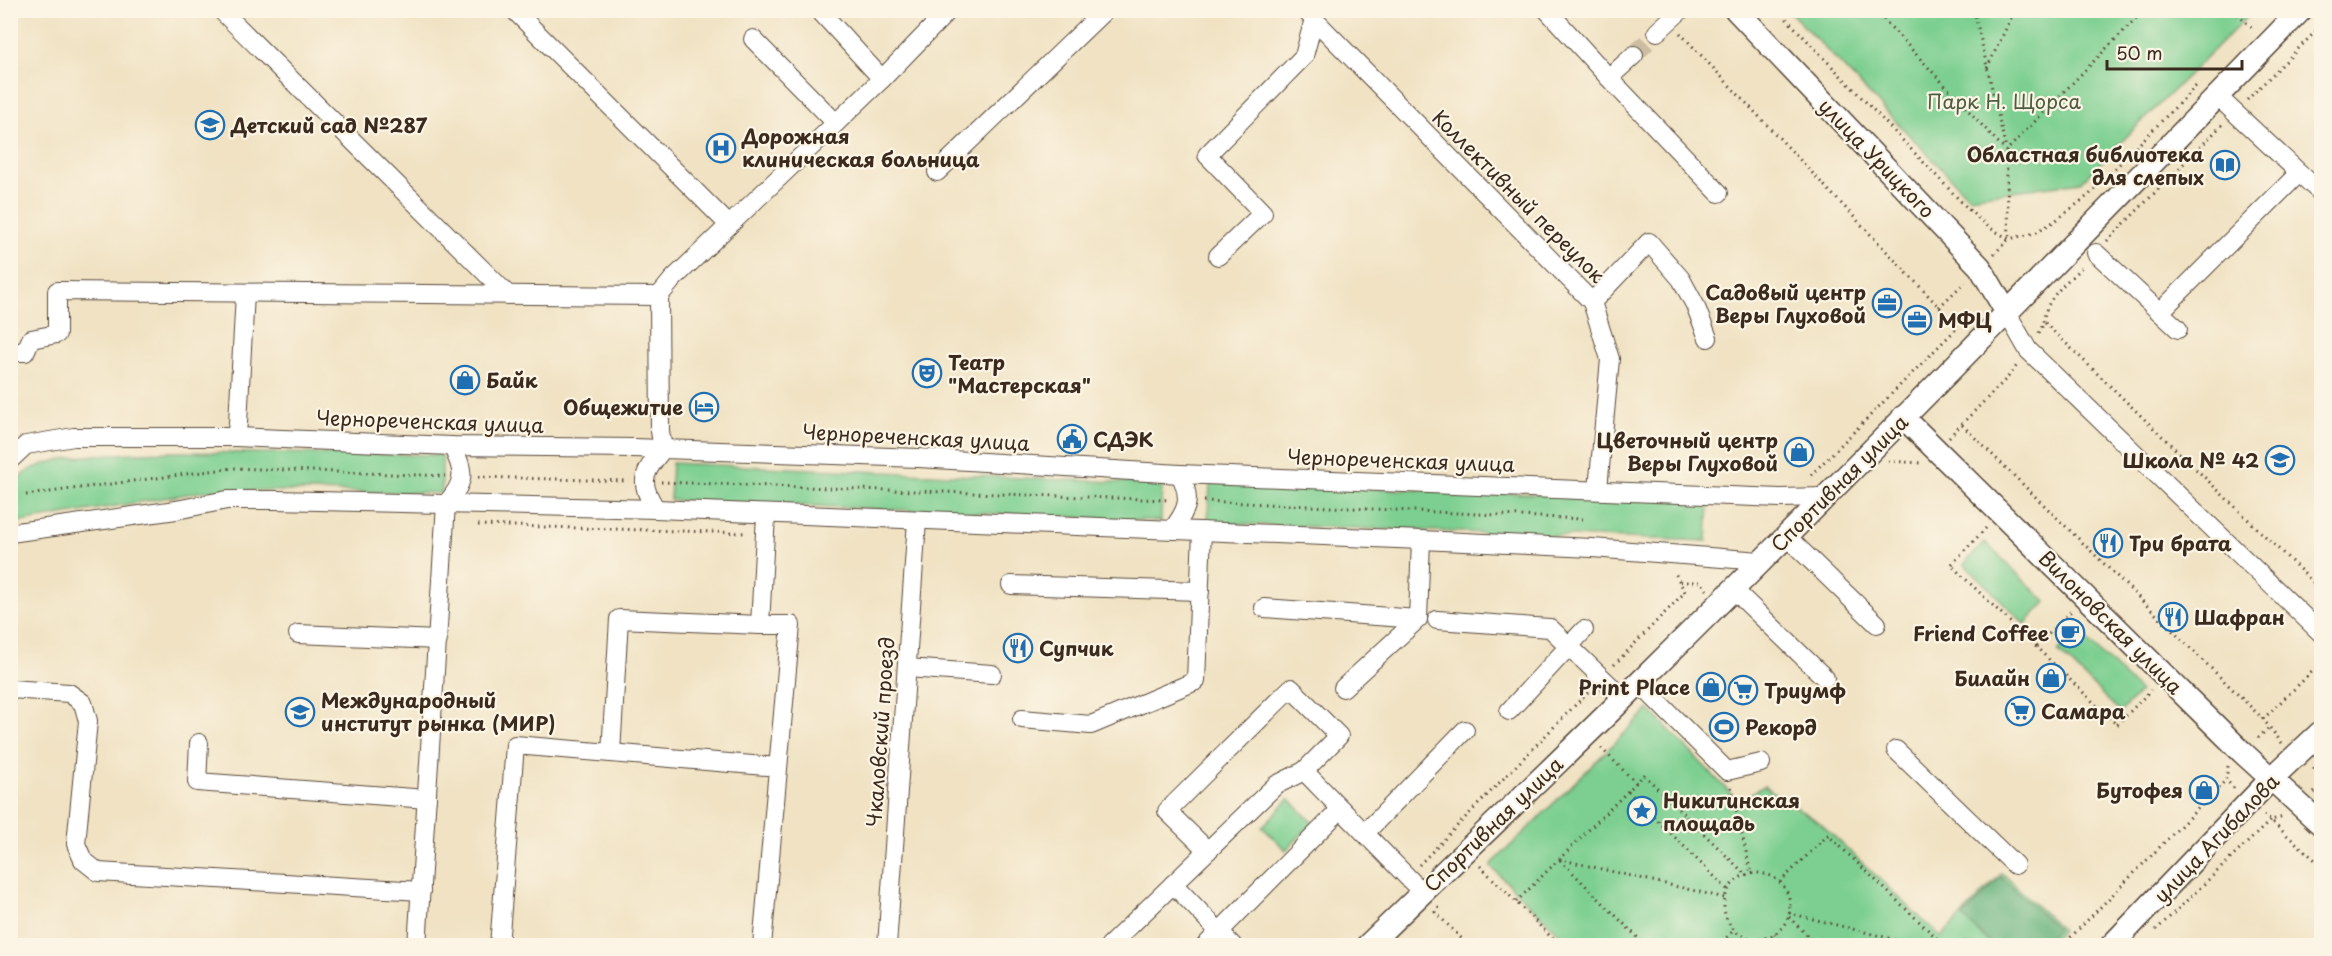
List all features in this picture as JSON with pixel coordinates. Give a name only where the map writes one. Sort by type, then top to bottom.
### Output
[{"type":"main road","name":"улица Урицкого","points":[[1736,10],[1980,267],[2007,313]]},
{"type":"main road","name":"Спортивная улица","points":[[1367,945],[1631,691],[2007,313],[2211,87],[2301,10]]},
{"type":"main road","name":"Вилоновская улица","points":[[1903,417],[2242,752],[2322,825]]},
{"type":"main road","name":"улица Агибалова","points":[[2111,945],[2272,778],[2322,731]]},
{"type":"street","points":[[221,10],[508,295]]},
{"type":"street","points":[[514,10],[729,225]]},
{"type":"street","points":[[819,10],[882,79]]},
{"type":"street","points":[[937,172],[1105,10]]},
{"type":"street","points":[[1547,10],[1719,194]]},
{"type":"street","points":[[656,509],[647,496],[643,482],[649,465],[663,449],[660,431],[659,296],[673,279],[882,79],[948,11]]},
{"type":"street","points":[[1218,256],[1263,213],[1207,155],[1304,57],[1310,15]]},
{"type":"street","name":"Коллективный переулок","points":[[1310,15],[1592,302],[1610,359],[1598,489]]},
{"type":"street","points":[[753,39],[836,123]]},
{"type":"street","points":[[1609,78],[1634,55]]},
{"type":"street","points":[[2211,87],[2322,194]]},
{"type":"street","points":[[2160,312],[2299,173]]},
{"type":"street","points":[[1592,302],[1649,242],[1681,279],[1695,305],[1708,338]]},
{"type":"street","points":[[2096,252],[2178,329]]},
{"type":"street","points":[[10,352],[25,352],[31,339],[57,334],[57,291],[659,296]]},
{"type":"street","points":[[236,437],[245,293]]},
{"type":"street","points":[[2007,313],[2028,350],[2322,634]]},
{"type":"street","name":"Чернореченская улица","points":[[10,460],[26,445],[74,436],[236,437],[452,446],[663,449],[919,458],[1180,474],[1780,498],[1825,497]]},
{"type":"street","points":[[417,945],[446,504],[457,491],[463,477],[460,462],[452,446]]},
{"type":"street","points":[[1172,530],[1189,501],[1186,486],[1180,474]]},
{"type":"street","points":[[10,533],[176,510],[227,500],[656,509],[1592,548],[1761,561]]},
{"type":"street","points":[[760,625],[766,515]]},
{"type":"street","name":"Чкаловский проезд","points":[[887,945],[916,521]]},
{"type":"street","points":[[1022,719],[1091,725],[1196,681],[1202,531]]},
{"type":"street","points":[[1786,536],[1877,624]]},
{"type":"street","points":[[1343,688],[1418,619],[1421,540]]},
{"type":"street","points":[[1011,585],[1200,591]]},
{"type":"street","points":[[1733,589],[1825,678]]},
{"type":"street","points":[[1264,609],[1418,619]]},
{"type":"street","points":[[611,753],[619,619],[791,625],[762,945]]},
{"type":"street","points":[[1437,620],[1550,628],[1569,646],[1631,691],[1727,771],[1761,764]]},
{"type":"street","points":[[1509,711],[1584,630]]},
{"type":"street","points":[[298,634],[438,640]]},
{"type":"street","points":[[907,668],[992,674]]},
{"type":"street","points":[[1108,945],[1208,851],[1276,785],[1304,771],[1339,736],[1291,688],[1167,811],[1208,851]]},
{"type":"street","points":[[10,689],[69,693],[83,703],[88,721],[76,844],[83,860],[98,872],[421,891]]},
{"type":"street","points":[[1365,833],[1465,730]]},
{"type":"street","points":[[199,743],[196,782],[427,800]]},
{"type":"street","points":[[499,945],[515,745],[778,767]]},
{"type":"street","points":[[1896,750],[2014,866]]},
{"type":"street","points":[[1304,771],[1422,892]]},
{"type":"street","points":[[1205,945],[1341,809]]},
{"type":"street","points":[[1173,884],[1233,945]]},
{"type":"path","points":[[1778,10],[1971,212],[1990,228],[2009,239],[2035,233],[2090,195],[2211,87]]},
{"type":"path","points":[[1875,10],[2006,151]]},
{"type":"path","points":[[1974,10],[2006,151],[2009,239]]},
{"type":"path","points":[[1987,68],[2015,10]]},
{"type":"path","points":[[2006,151],[2144,10]]},
{"type":"path","points":[[2232,10],[2253,29],[2259,23]]},
{"type":"path","points":[[1669,21],[1958,327],[1808,478],[1799,479]]},
{"type":"path","points":[[2045,323],[2322,591]]},
{"type":"path","points":[[1962,425],[2263,720],[2295,757],[2322,773]]},
{"type":"path","points":[[26,495],[232,468],[1189,501],[1583,519]]},
{"type":"path","points":[[1986,528],[1951,565],[2117,725],[2151,690]]},
{"type":"path","points":[[1680,582],[1701,582]]},
{"type":"path","points":[[2036,646],[2071,610]]},
{"type":"path","points":[[2263,720],[2316,668],[2322,671]]},
{"type":"path","points":[[1599,747],[1636,783]]},
{"type":"path","points":[[1727,771],[1748,874]]},
{"type":"path","points":[[1516,902],[1644,775],[1748,874]]},
{"type":"path","points":[[2062,945],[2226,780]]},
{"type":"path","points":[[2155,932],[2271,820],[2294,813],[2322,785]]},
{"type":"path","points":[[1628,791],[1728,890]]},
{"type":"path","points":[[2271,820],[2322,866]]},
{"type":"path","points":[[1780,882],[1828,835],[1945,945]]},
{"type":"path","points":[[1559,859],[1725,898]]},
{"type":"path","points":[[1559,859],[1646,945]]},
{"type":"path","points":[[1480,866],[1560,945]]},
{"type":"path","points":[[1748,874],[1770,875],[1780,882],[1789,896],[1789,915],[1783,926],[1765,938],[1754,939],[1742,935],[1734,929],[1724,910],[1728,890],[1734,882],[1748,874]]},
{"type":"path","points":[[1442,904],[1435,912],[1469,945]]},
{"type":"path","points":[[1789,915],[1818,945]]},
{"type":"path","points":[[1789,915],[1920,945]]},
{"type":"path","points":[[1718,945],[1734,929]]},
{"type":"path","points":[[1774,934],[1785,945]]},
{"type":"path","points":[[1765,938],[1767,945]]},
{"type":"green space","name":"Парк Н. Щорса","points":[[1789,11],[2253,11],[2081,182],[1969,197]]},
{"type":"green space","points":[[169,452],[442,455],[442,493],[212,490],[20,522],[15,517],[14,496],[17,481],[33,469],[49,462],[113,454]]},
{"type":"green space","points":[[672,463],[1162,484],[1161,521],[670,500]]},
{"type":"green space","points":[[1210,483],[1709,500],[1707,541],[1208,523]]},
{"type":"green space","points":[[1985,542],[2046,602],[2025,624],[1964,564]]},
{"type":"green space","points":[[2078,631],[2140,692],[2120,712],[2058,651]]},
{"type":"green space","name":"Никитинская площадь","points":[[1649,709],[1738,801],[1764,786],[1819,822],[1941,937],[2002,873],[2062,930],[2047,946],[1571,945],[1490,866]]},
{"type":"green space","points":[[1289,799],[1313,823],[1286,850],[1262,827]]},
{"type":"green space","points":[[2001,877],[2057,929],[2042,945],[1992,945],[1963,917]]},
{"type":"tunnel","points":[[1634,55],[1657,32]]},
{"type":"place","name":"Детский сад №287","points":[[210,125]]},
{"type":"place","name":"Дорожная клиническая больница","points":[[721,148]]},
{"type":"place","name":"Областная библиотека для слепых","points":[[2225,165]]},
{"type":"place","name":"Садовый центр Веры Глуховой","points":[[1887,303]]},
{"type":"place","name":"МФЦ","points":[[1917,320]]},
{"type":"place","name":"Театр \"Мастерская\"","points":[[927,373]]},
{"type":"place","name":"Байк","points":[[465,380]]},
{"type":"place","name":"Общежитие","points":[[704,407]]},
{"type":"place","name":"СДЭК","points":[[1072,439]]},
{"type":"place","name":"Цветочный центр Веры Глуховой","points":[[1799,452]]},
{"type":"place","name":"Школа № 42","points":[[2280,460]]},
{"type":"place","name":"Три брата","points":[[2108,543]]},
{"type":"place","name":"Шафран","points":[[2173,617]]},
{"type":"place","name":"Friend Coffee","points":[[2070,633]]},
{"type":"place","name":"Супчик","points":[[1018,648]]},
{"type":"place","name":"Билайн","points":[[2051,678]]},
{"type":"place","name":"Print Place","points":[[1711,687]]},
{"type":"place","name":"Триумф","points":[[1743,690]]},
{"type":"place","name":"Самара","points":[[2020,711]]},
{"type":"place","name":"Международный институт рынка (МИР)","points":[[300,712]]},
{"type":"place","name":"Рекорд","points":[[1724,727]]},
{"type":"place","name":"Бутофея","points":[[2204,790]]},
{"type":"place","name":"Никитинская площадь","points":[[1642,811]]}]
